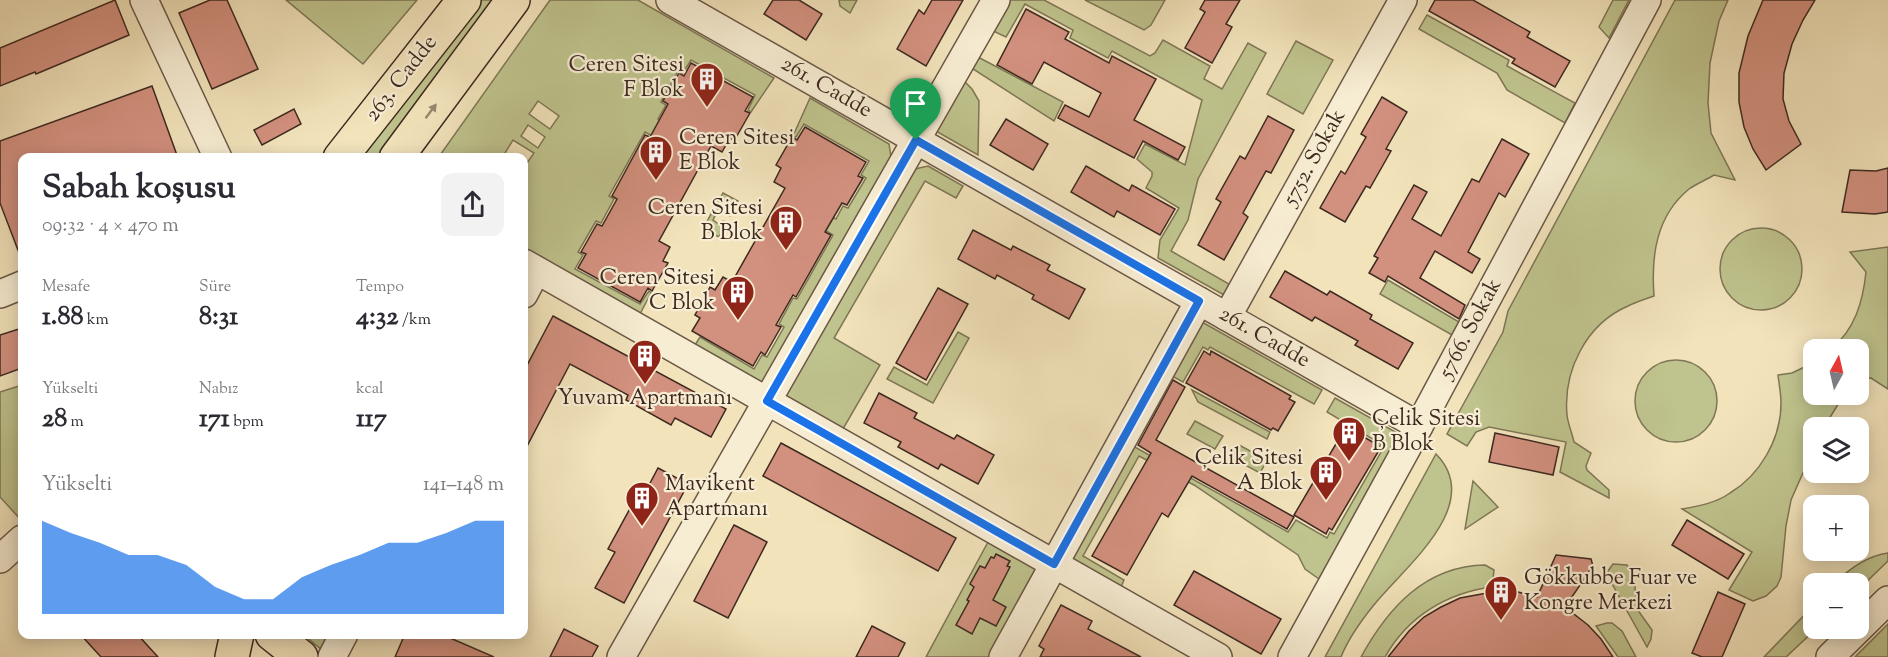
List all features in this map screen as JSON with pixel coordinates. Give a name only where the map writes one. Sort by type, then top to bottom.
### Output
[{"type":"main road","name":"263. Cadde","points":[[344,153],[464,0]]},
{"type":"main road","name":"263. Cadde","points":[[400,153],[513,0]]},
{"type":"main road","points":[[232,657],[236,639]]},
{"type":"main road","points":[[255,657],[260,639]]},
{"type":"main road","points":[[278,639],[301,657]]},
{"type":"street","points":[[144,0],[216,153]]},
{"type":"street","name":"261. Cadde","points":[[670,0],[1419,426]]},
{"type":"street","points":[[621,657],[996,0]]},
{"type":"street","name":"5752. Sokak","points":[[1227,317],[1403,0]]},
{"type":"street","name":"5766. Sokak","points":[[1292,657],[1419,426],[1647,0]]},
{"type":"street","points":[[530,267],[1218,657]]},
{"type":"street","points":[[0,294],[18,287]]},
{"type":"street","points":[[1003,657],[1199,301]]},
{"type":"street","points":[[0,559],[18,543]]},
{"type":"street","points":[[1830,657],[1888,600]]},
{"type":"street","points":[[332,657],[341,639]]},
{"type":"green space","points":[[286,0],[417,0],[363,64]]},
{"type":"green space","points":[[473,0],[502,0],[385,153],[357,153]]},
{"type":"green space","points":[[550,0],[638,0],[774,78],[751,112],[748,110],[755,95],[691,60],[683,73],[678,71],[661,102],[666,105],[658,119],[667,124],[658,139],[645,132],[609,196],[614,199],[601,223],[596,221],[578,252],[583,255],[575,269],[640,304],[649,291],[651,293],[640,314],[528,250],[528,162],[534,153],[513,140],[505,153],[442,153]],"holes":[[[538,101],[559,116],[550,129],[529,114]],[[528,125],[545,137],[538,148],[521,136]]]},
{"type":"green space","points":[[839,0],[857,0],[850,13],[840,6]]},
{"type":"green space","points":[[1008,0],[1044,0],[1150,56],[1155,53],[1163,40],[1210,66],[1204,79],[1222,89],[1248,43],[1266,53],[1198,179],[1188,220],[1171,251],[1229,284],[1224,295],[1158,258],[1160,240],[1179,208],[1146,188],[1152,172],[1137,159],[1145,144],[1185,165],[1202,100],[1112,51],[1108,58],[1070,38],[1073,30],[1025,4],[1006,37],[991,30]]},
{"type":"green space","points":[[1085,0],[1165,0],[1151,25],[1144,30]]},
{"type":"green space","points":[[1613,0],[1629,0],[1609,38],[1599,27]]},
{"type":"green space","points":[[1675,0],[1728,0],[1719,21],[1710,63],[1708,103],[1711,133],[1735,180],[1714,175],[1689,189],[1678,200],[1669,211],[1658,238],[1654,266],[1654,296],[1628,306],[1600,324],[1580,351],[1573,366],[1567,398],[1569,425],[1574,442],[1591,453],[1586,466],[1587,470],[1609,490],[1609,498],[1560,472],[1566,442],[1489,427],[1476,432],[1467,446],[1447,434],[1503,332],[1508,311]]},
{"type":"green space","points":[[1427,15],[1509,60],[1507,66],[1575,103],[1565,123],[1507,90],[1497,73],[1419,29]]},
{"type":"green space","points":[[1296,41],[1333,60],[1303,114],[1267,94]]},
{"type":"green space","points":[[976,56],[1063,102],[1054,121],[970,67]]},
{"type":"green space","points":[[963,80],[979,101],[978,155],[934,130]]},
{"type":"green space","points":[[810,98],[889,144],[891,157],[763,384],[695,345],[700,337],[754,369],[762,355],[767,357],[784,327],[779,324],[793,298],[797,299],[833,235],[820,227],[826,214],[836,219],[843,206],[848,208],[866,178],[861,175],[869,161],[804,124],[796,137],[793,136]]},
{"type":"green space","points":[[928,166],[963,186],[956,198],[925,181],[834,338],[880,365],[843,429],[784,396],[915,169]]},
{"type":"green space","points":[[723,193],[738,201],[730,216],[727,214],[729,209],[721,205],[718,209],[715,207]]},
{"type":"green space","points":[[711,214],[715,216],[713,220],[720,225],[723,221],[727,222],[719,237],[703,229]]},
{"type":"green space","points":[[1761,228],[1777,231],[1790,240],[1799,253],[1802,269],[1799,285],[1790,298],[1777,307],[1761,310],[1745,307],[1732,298],[1723,285],[1720,269],[1723,253],[1732,240],[1745,231]]},
{"type":"green space","points":[[1888,247],[1888,389],[1869,378],[1869,339],[1841,339],[1852,324],[1860,304],[1866,272],[1850,252]]},
{"type":"green space","points":[[1388,280],[1459,322],[1452,335],[1380,294]]},
{"type":"green space","points":[[1202,322],[1322,390],[1314,404],[1210,347],[1208,350],[1203,347],[1183,382],[1172,376]]},
{"type":"green space","points":[[958,332],[969,338],[933,403],[887,379],[894,367],[927,385]]},
{"type":"green space","points":[[1676,360],[1692,363],[1705,372],[1714,385],[1717,401],[1714,417],[1705,430],[1692,439],[1676,442],[1660,439],[1647,430],[1638,417],[1635,401],[1638,385],[1647,372],[1660,363]]},
{"type":"green space","points":[[1803,368],[1803,405],[1838,405],[1830,417],[1803,417],[1803,473],[1791,500],[1781,577],[1777,586],[1766,596],[1753,601],[1729,590],[1752,552],[1682,509],[1719,499],[1751,476],[1767,455],[1777,430],[1781,403],[1778,375],[1792,373]]},
{"type":"green space","points":[[18,386],[18,517],[0,497],[0,392]]},
{"type":"green space","points":[[1192,390],[1270,432],[1267,439],[1198,402]]},
{"type":"green space","points":[[1335,398],[1399,434],[1319,579],[1305,569],[1298,555],[1194,485],[1139,456],[1083,556],[1124,580],[1121,587],[1071,559],[1133,446],[1288,532],[1296,520],[1327,538],[1330,532],[1334,534],[1381,452],[1378,449],[1381,444],[1327,412]]},
{"type":"green space","points":[[1195,421],[1223,436],[1215,449],[1187,434]]},
{"type":"green space","points":[[1239,445],[1267,460],[1260,473],[1232,458]]},
{"type":"green space","points":[[1436,454],[1449,474],[1451,494],[1446,514],[1419,555],[1364,618],[1341,657],[1325,657]]},
{"type":"green space","points":[[1473,481],[1498,507],[1465,529]]},
{"type":"green space","points":[[988,542],[1040,571],[992,657],[926,657]]},
{"type":"green space","points":[[1888,553],[1888,561],[1869,579],[1869,573],[1846,573],[1859,564],[1869,561],[1873,557]]},
{"type":"green space","points":[[1613,564],[1627,565],[1634,576],[1637,609],[1652,630],[1647,647],[1611,582],[1608,571]]},
{"type":"green space","points":[[1485,565],[1494,570],[1492,587],[1460,595],[1430,609],[1405,630],[1385,657],[1361,657],[1383,622],[1411,593],[1444,573],[1464,567]]},
{"type":"green space","points":[[1803,616],[1803,639],[1805,639],[1786,657],[1764,657]]},
{"type":"green space","points":[[1612,623],[1622,631],[1636,657],[1618,657],[1596,626]]},
{"type":"green space","points":[[1888,624],[1888,657],[1855,657]]},
{"type":"green space","points":[[309,639],[328,639],[322,650]]},
{"type":"building","points":[[115,0],[129,35],[36,74],[35,72],[0,86],[0,48]]},
{"type":"building","points":[[210,0],[227,0],[258,69],[212,89],[179,13]]},
{"type":"building","points":[[773,0],[799,0],[822,14],[806,40],[764,14]]},
{"type":"building","points":[[932,0],[963,0],[926,66],[897,49],[919,10],[924,14]]},
{"type":"building","points":[[1205,0],[1240,0],[1226,24],[1232,27],[1212,63],[1185,48],[1205,12],[1200,9]]},
{"type":"building","points":[[1435,0],[1473,0],[1530,32],[1527,37],[1570,61],[1555,87],[1512,63],[1515,59],[1429,11]]},
{"type":"building","points":[[1763,0],[1815,0],[1792,44],[1784,73],[1783,99],[1789,121],[1801,144],[1766,170],[1753,149],[1744,127],[1739,102],[1739,73],[1748,36]]},
{"type":"building","points":[[1026,9],[1069,32],[1065,39],[1109,63],[1112,56],[1156,79],[1134,120],[1185,147],[1178,160],[1143,141],[1134,158],[1058,118],[1065,105],[1089,117],[1101,93],[1044,62],[1032,84],[997,65]]},
{"type":"building","points":[[691,63],[753,97],[745,111],[750,113],[734,141],[730,138],[722,152],[711,146],[659,241],[670,247],[663,261],[668,263],[652,291],[648,288],[640,302],[578,268],[586,254],[581,252],[597,224],[602,226],[617,199],[612,196],[645,135],[650,137],[668,104],[663,101],[679,73],[684,76]]},
{"type":"building","points":[[152,86],[176,153],[18,153],[18,250],[0,203],[0,141]]},
{"type":"building","points":[[1382,97],[1407,112],[1386,149],[1391,151],[1370,188],[1366,186],[1345,222],[1320,208],[1341,171],[1345,174],[1366,137],[1361,134]]},
{"type":"building","points":[[294,109],[301,124],[262,145],[254,130]]},
{"type":"building","points":[[1268,116],[1294,130],[1271,173],[1266,171],[1243,213],[1248,217],[1224,260],[1198,245],[1221,202],[1216,199],[1240,156],[1245,159]]},
{"type":"building","points":[[1006,119],[1048,144],[1033,170],[990,145]]},
{"type":"building","points":[[805,127],[866,162],[858,176],[863,178],[847,205],[842,203],[825,232],[831,235],[796,297],[793,295],[776,325],[781,327],[765,355],[761,352],[753,366],[692,331],[700,318],[695,315],[710,287],[715,290],[723,277],[732,282],[785,188],[774,182],[781,168],[776,165],[792,137],[797,140]]},
{"type":"building","points":[[1502,139],[1529,154],[1505,197],[1499,193],[1468,252],[1480,259],[1472,273],[1435,251],[1420,278],[1465,305],[1459,319],[1388,276],[1385,282],[1369,273],[1378,258],[1374,256],[1414,185],[1427,192],[1412,219],[1441,236],[1472,179],[1479,182]]},
{"type":"building","points":[[1086,166],[1129,191],[1132,185],[1175,209],[1160,235],[1117,211],[1114,217],[1071,192]]},
{"type":"building","points":[[1888,168],[1888,212],[1875,214],[1842,212],[1850,170],[1876,171]]},
{"type":"building","points":[[973,230],[1011,250],[1013,246],[1050,265],[1047,270],[1085,289],[1069,319],[1032,299],[1034,295],[997,275],[995,279],[958,259]]},
{"type":"building","points":[[1285,271],[1327,295],[1330,291],[1372,315],[1370,319],[1413,343],[1398,369],[1355,345],[1358,341],[1315,317],[1312,321],[1270,297]]},
{"type":"building","points":[[938,288],[968,304],[926,380],[896,363]]},
{"type":"building","points":[[553,316],[726,409],[711,437],[675,418],[671,425],[626,400],[628,395],[570,364],[528,444],[528,363]]},
{"type":"building","points":[[18,329],[18,369],[0,376],[0,335]]},
{"type":"building","points":[[1204,351],[1210,355],[1211,351],[1291,396],[1289,399],[1295,402],[1278,431],[1273,428],[1271,430],[1186,383]]},
{"type":"building","points":[[1173,380],[1185,387],[1156,440],[1294,517],[1287,529],[1192,476],[1168,517],[1162,513],[1127,575],[1092,556],[1151,453],[1138,445]]},
{"type":"building","points":[[879,393],[917,413],[914,418],[954,439],[957,435],[994,455],[978,484],[941,464],[938,469],[898,447],[901,442],[864,423]]},
{"type":"building","points":[[1348,428],[1378,445],[1374,450],[1378,452],[1332,530],[1329,528],[1326,534],[1294,515],[1343,432],[1345,434]]},
{"type":"building","points":[[1495,433],[1559,447],[1553,475],[1489,462]]},
{"type":"building","points":[[781,443],[956,538],[938,571],[763,476]]},
{"type":"building","name":"Mavikent Apartmanı","points":[[658,468],[688,484],[624,603],[595,588],[615,552],[608,549],[633,503],[638,506]]},
{"type":"building","points":[[1687,520],[1744,554],[1728,579],[1672,545]]},
{"type":"building","points":[[734,525],[767,542],[728,618],[694,601]]},
{"type":"building","points":[[996,554],[1010,561],[1007,566],[1010,567],[993,600],[1006,607],[996,626],[980,618],[972,634],[956,625],[969,601],[967,600],[974,587],[970,584],[980,566],[985,568],[991,557],[994,558]]},
{"type":"building","name":"Gökkubbe Fuar ve Kongre Merkezi","points":[[1556,555],[1591,559],[1593,566],[1565,607],[1588,625],[1613,657],[1388,657],[1424,617],[1460,598],[1498,591],[1518,592],[1537,597]]},
{"type":"building","points":[[1194,571],[1281,619],[1261,654],[1174,605]]},
{"type":"building","points":[[1718,592],[1745,604],[1722,657],[1702,657],[1692,653]]},
{"type":"building","points":[[1061,605],[1092,621],[1088,629],[1141,657],[1040,657],[1044,649],[1039,646]]},
{"type":"building","points":[[872,626],[905,643],[898,657],[856,657]]},
{"type":"building","points":[[564,629],[598,646],[592,657],[550,657]]},
{"type":"building","points":[[85,639],[142,639],[158,657],[101,657]]},
{"type":"building","points":[[403,639],[453,639],[494,657],[395,657]]},
{"type":"place","name":"Ceren Sitesi F Blok","points":[[707,108]]},
{"type":"place","name":"Ceren Sitesi E Blok","points":[[656,181]]},
{"type":"place","name":"Ceren Sitesi B Blok","points":[[786,251]]},
{"type":"place","name":"Ceren Sitesi C Blok","points":[[738,321]]},
{"type":"place","name":"Yuvam Apartmanı","points":[[645,385]]},
{"type":"place","name":"Çelik Sitesi B Blok","points":[[1349,462]]},
{"type":"place","name":"Çelik Sitesi A Blok","points":[[1326,501]]},
{"type":"place","name":"Mavikent Apartmanı","points":[[642,527]]},
{"type":"place","name":"Gökkubbe Fuar ve Kongre Merkezi","points":[[1501,621]]},
{"type":"route","points":[[916,140],[1199,301],[1054,564],[767,401],[916,140]]}]
